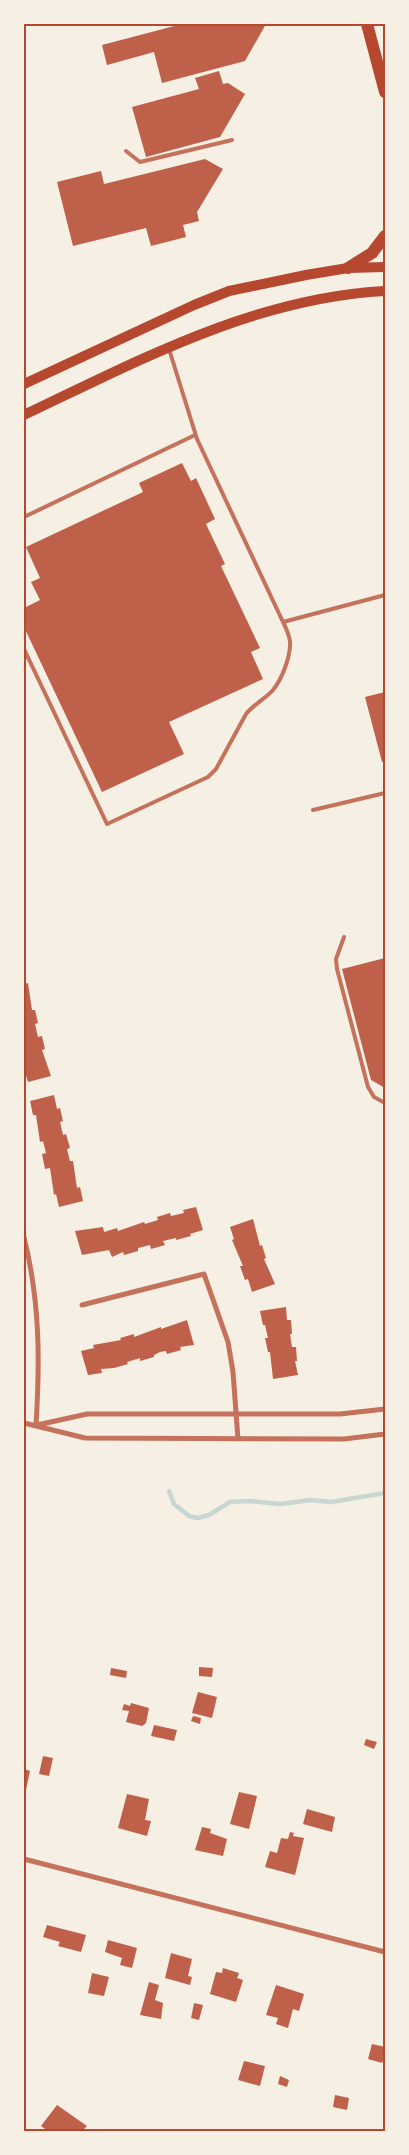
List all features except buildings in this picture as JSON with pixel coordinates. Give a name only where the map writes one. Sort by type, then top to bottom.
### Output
[{"type":"main road","points":[[367,24],[385,92]]},
{"type":"main road","points":[[348,268],[372,253],[385,236]]},
{"type":"main road","points":[[24,384],[194,305],[229,291],[266,282],[348,268],[385,267]]},
{"type":"main road","points":[[24,415],[168,346],[237,320],[291,304],[353,293],[385,291]]},
{"type":"street","points":[[24,1237],[35,1291],[39,1326],[40,1366],[36,1425]]},
{"type":"street","points":[[82,1305],[204,1274],[228,1342],[233,1372],[238,1439]]},
{"type":"street","points":[[36,1425],[86,1414],[340,1414],[385,1409]]},
{"type":"street","points":[[24,1423],[85,1438],[344,1440],[385,1434]]},
{"type":"street","points":[[24,1859],[385,1952]]},
{"type":"lane","points":[[126,151],[140,162],[232,140]]},
{"type":"lane","points":[[24,649],[107,824],[208,777],[216,769],[246,714],[252,706],[274,689],[281,676],[289,654],[290,643],[283,622],[195,436],[168,346]]},
{"type":"lane","points":[[24,517],[195,436]]},
{"type":"lane","points":[[283,622],[385,595]]},
{"type":"lane","points":[[312,810],[385,793]]},
{"type":"lane","points":[[344,937],[336,959],[337,969],[368,1087],[374,1097],[385,1103]]},
{"type":"waterway","points":[[169,1491],[174,1504],[189,1516],[198,1518],[209,1515],[230,1502],[250,1501],[281,1504],[310,1500],[331,1502],[385,1493]]}]
